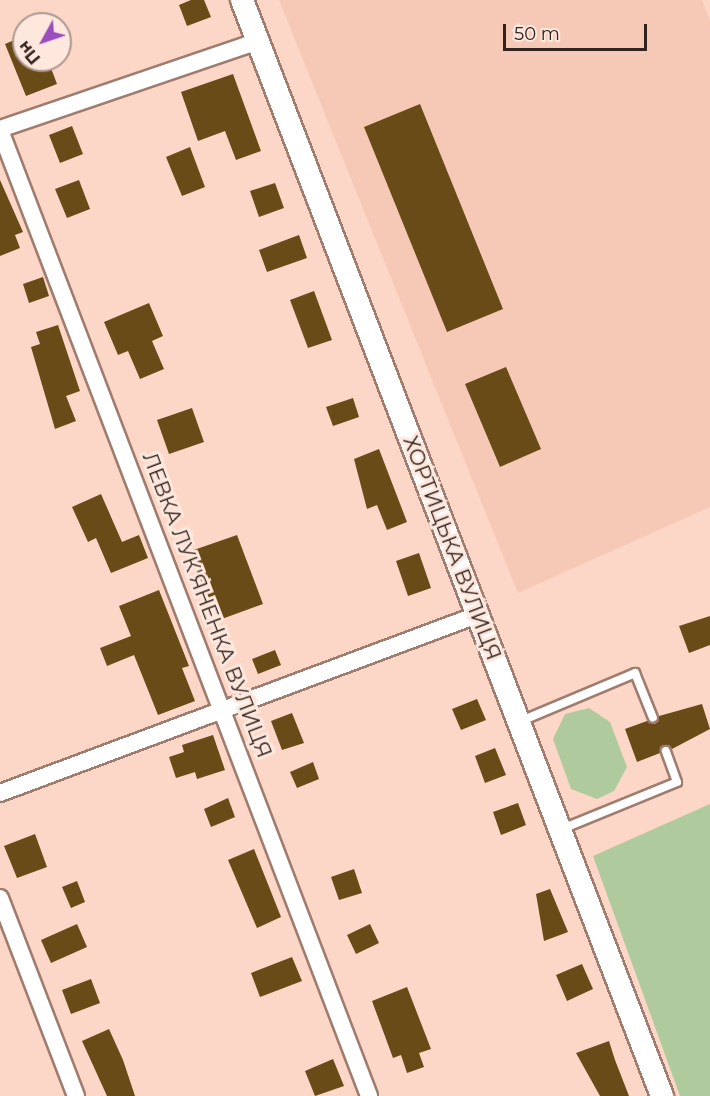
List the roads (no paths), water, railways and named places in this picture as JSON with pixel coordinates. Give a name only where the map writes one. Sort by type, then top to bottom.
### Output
[{"type":"street","name":"ХОРТИЦЬКА ВУЛИЦЯ","points":[[242,0],[477,615],[562,829],[662,1096]]},
{"type":"street","points":[[0,130],[258,41]]},
{"type":"street","name":"ЛЕВКА ЛУК'ЯНЕНКА ВУЛИЦЯ","points":[[0,130],[223,708],[369,1096]]},
{"type":"street","points":[[0,793],[477,615]]},
{"type":"street","points":[[0,898],[76,1096]]},
{"type":"lane","points":[[520,721],[635,673],[653,718]]},
{"type":"lane","points":[[562,829],[677,782],[666,751]]}]
